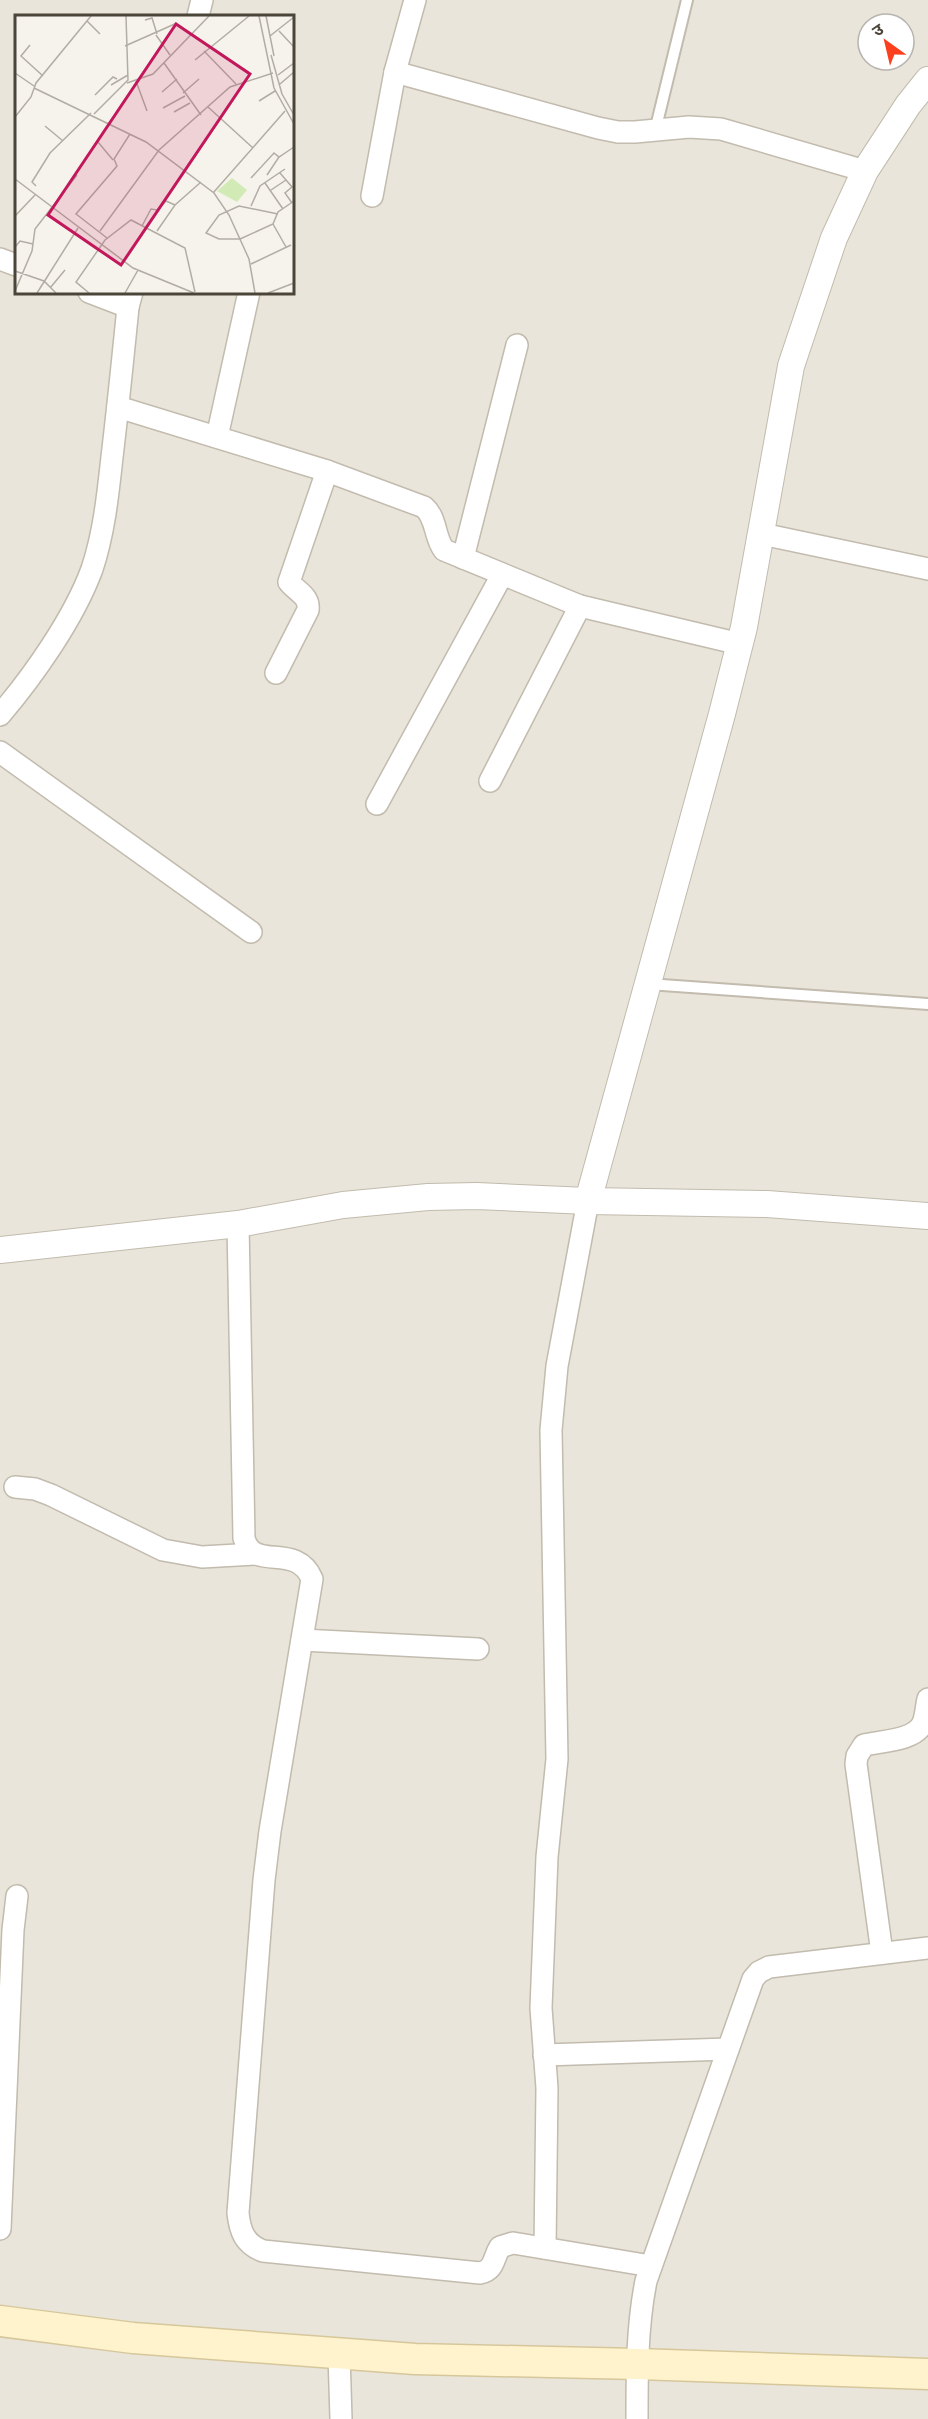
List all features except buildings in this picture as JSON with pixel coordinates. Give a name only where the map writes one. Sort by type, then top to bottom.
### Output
[{"type":"main road","points":[[0,2321],[133,2338],[416,2359],[928,2374]]},
{"type":"street","points":[[198,15],[202,0]]},
{"type":"street","points":[[372,196],[395,72],[415,0]]},
{"type":"street","points":[[395,72],[598,128],[618,132],[689,127],[721,129],[865,171]]},
{"type":"street","points":[[545,2248],[547,2088],[541,2008],[547,1857],[557,1759],[551,1430],[557,1366],[588,1201],[740,644],[791,366],[834,238],[865,171],[908,105],[928,80]]},
{"type":"street","points":[[0,259],[15,265]]},
{"type":"street","points":[[0,715],[63,627],[80,597],[92,568],[100,535],[109,487],[130,300],[99,294]]},
{"type":"street","points":[[217,437],[249,294]]},
{"type":"street","points":[[463,558],[517,345]]},
{"type":"street","points":[[118,407],[327,471],[424,507],[433,518],[435,535],[444,550],[580,606],[740,644]]},
{"type":"street","points":[[276,673],[308,610],[309,603],[305,596],[289,582],[327,471]]},
{"type":"street","points":[[762,534],[928,569]]},
{"type":"street","points":[[377,804],[502,575]]},
{"type":"street","points":[[490,780],[580,606]]},
{"type":"street","points":[[0,752],[251,932]]},
{"type":"street","points":[[0,1250],[238,1224],[344,1205],[428,1197],[477,1196],[588,1201],[767,1203],[928,1216]]},
{"type":"street","points":[[238,1224],[244,1538],[247,1548],[255,1554]]},
{"type":"street","points":[[15,1487],[35,1489],[51,1495],[163,1550],[202,1557],[255,1554],[293,1560],[301,1563],[308,1570],[312,1579],[270,1831],[260,1923],[238,2213],[244,2238],[252,2246],[263,2251],[480,2273],[492,2267],[500,2247],[506,2244],[545,2248],[651,2266]]},
{"type":"street","points":[[302,1640],[477,1649]]},
{"type":"street","points":[[882,1953],[856,1764],[857,1756],[864,1745],[916,1732],[922,1725],[928,1699]]},
{"type":"street","points":[[0,2229],[13,1930],[17,1896]]},
{"type":"street","points":[[637,2419],[637,2364],[642,2299],[651,2266],[749,1989],[759,1972],[769,1967],[928,1948]]},
{"type":"street","points":[[544,2055],[728,2049]]},
{"type":"street","points":[[339,2354],[341,2419]]},
{"type":"lane","points":[[655,131],[687,0]]},
{"type":"lane","points":[[648,984],[928,1004]]},
{"type":"shaded area","points":[[0,0],[928,0],[928,2419],[0,2419]]}]
